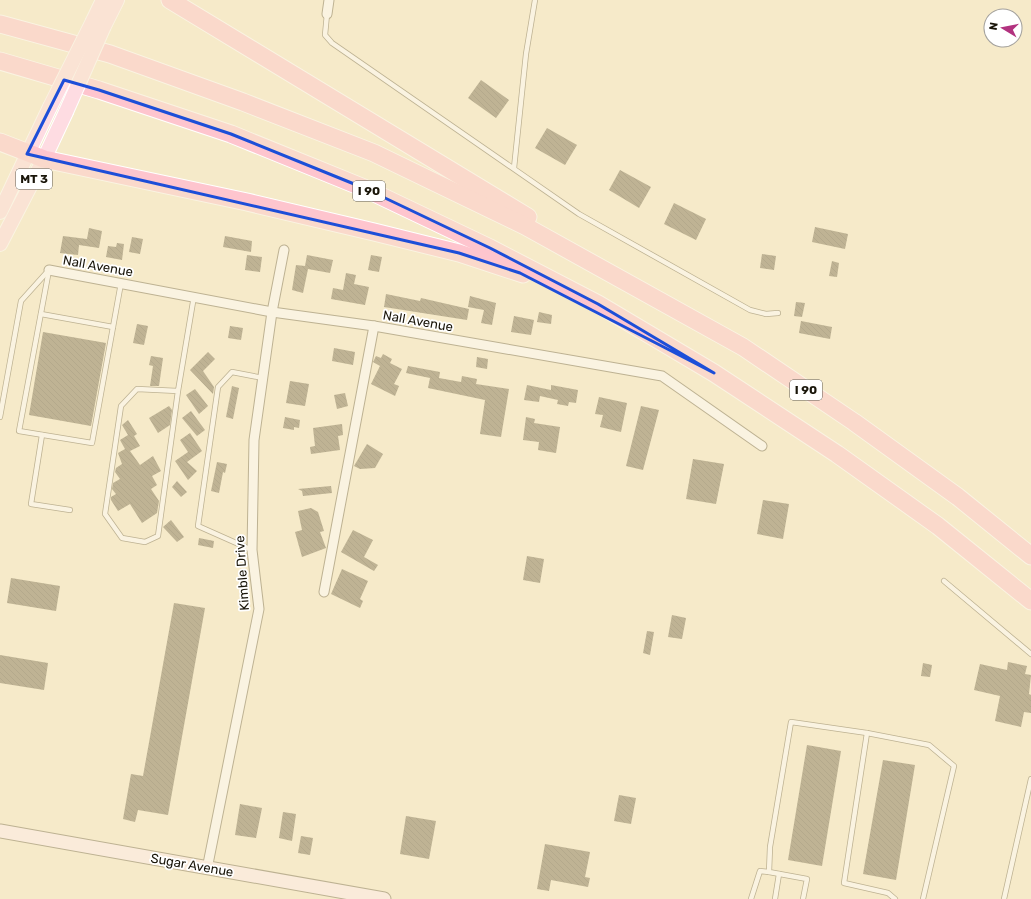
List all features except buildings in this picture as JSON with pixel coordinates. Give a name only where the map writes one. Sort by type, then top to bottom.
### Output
[{"type":"highway","points":[[170,0],[500,199],[544,227],[566,247]]},
{"type":"highway","name":"I 90","points":[[0,24],[110,54],[243,102],[366,150],[566,247],[743,348],[854,422],[958,496],[1031,556]]},
{"type":"highway","name":"I 90","points":[[0,61],[99,90],[231,134],[364,188],[490,248],[598,304],[714,373],[837,454],[938,526],[1031,601]]},
{"type":"highway","points":[[0,142],[27,154],[44,159],[247,202],[459,253],[520,273],[714,373]]},
{"type":"main road","name":"MT 3","points":[[0,244],[44,159],[66,112],[99,23],[103,0]]},
{"type":"main road","name":"MT 3","points":[[0,212],[50,107],[99,23],[117,0]]},
{"type":"main road","name":"Sugar Avenue","points":[[0,830],[384,899]]},
{"type":"street","points":[[327,14],[329,0]]},
{"type":"street","name":"Kimble Drive","points":[[208,868],[260,608],[252,550],[254,440],[272,312],[284,250]]},
{"type":"street","name":"Nall Avenue","points":[[49,270],[194,296],[272,312],[374,326],[662,376],[762,446]]},
{"type":"street","points":[[324,592],[374,326]]},
{"type":"lane","points":[[514,168],[526,54],[535,0]]},
{"type":"lane","points":[[327,14],[325,35],[332,43],[579,214],[750,310],[766,314],[778,313]]},
{"type":"lane","points":[[49,270],[19,430],[42,435],[92,443],[121,283]]},
{"type":"lane","points":[[0,417],[21,302],[49,270]]},
{"type":"lane","points":[[178,392],[137,389],[121,406],[105,514],[122,538],[145,542],[158,536],[178,392],[194,296]]},
{"type":"lane","points":[[41,314],[113,326]]},
{"type":"lane","points":[[252,550],[198,526],[218,387],[232,372],[263,378]]},
{"type":"lane","points":[[42,435],[31,504],[70,510]]},
{"type":"lane","points":[[944,581],[1031,654]]},
{"type":"lane","points":[[770,872],[770,847],[791,722],[867,733],[930,745],[954,766],[923,899]]},
{"type":"lane","points":[[867,733],[844,883],[888,893],[895,899]]},
{"type":"lane","points":[[1004,899],[1031,779]]},
{"type":"lane","points":[[751,899],[760,871],[807,879],[804,899]]},
{"type":"lane","points":[[775,899],[779,874]]},
{"type":"highlighted area","points":[[64,80],[99,90],[231,134],[364,188],[490,248],[598,304],[714,373],[520,273],[459,253],[27,154]]}]
